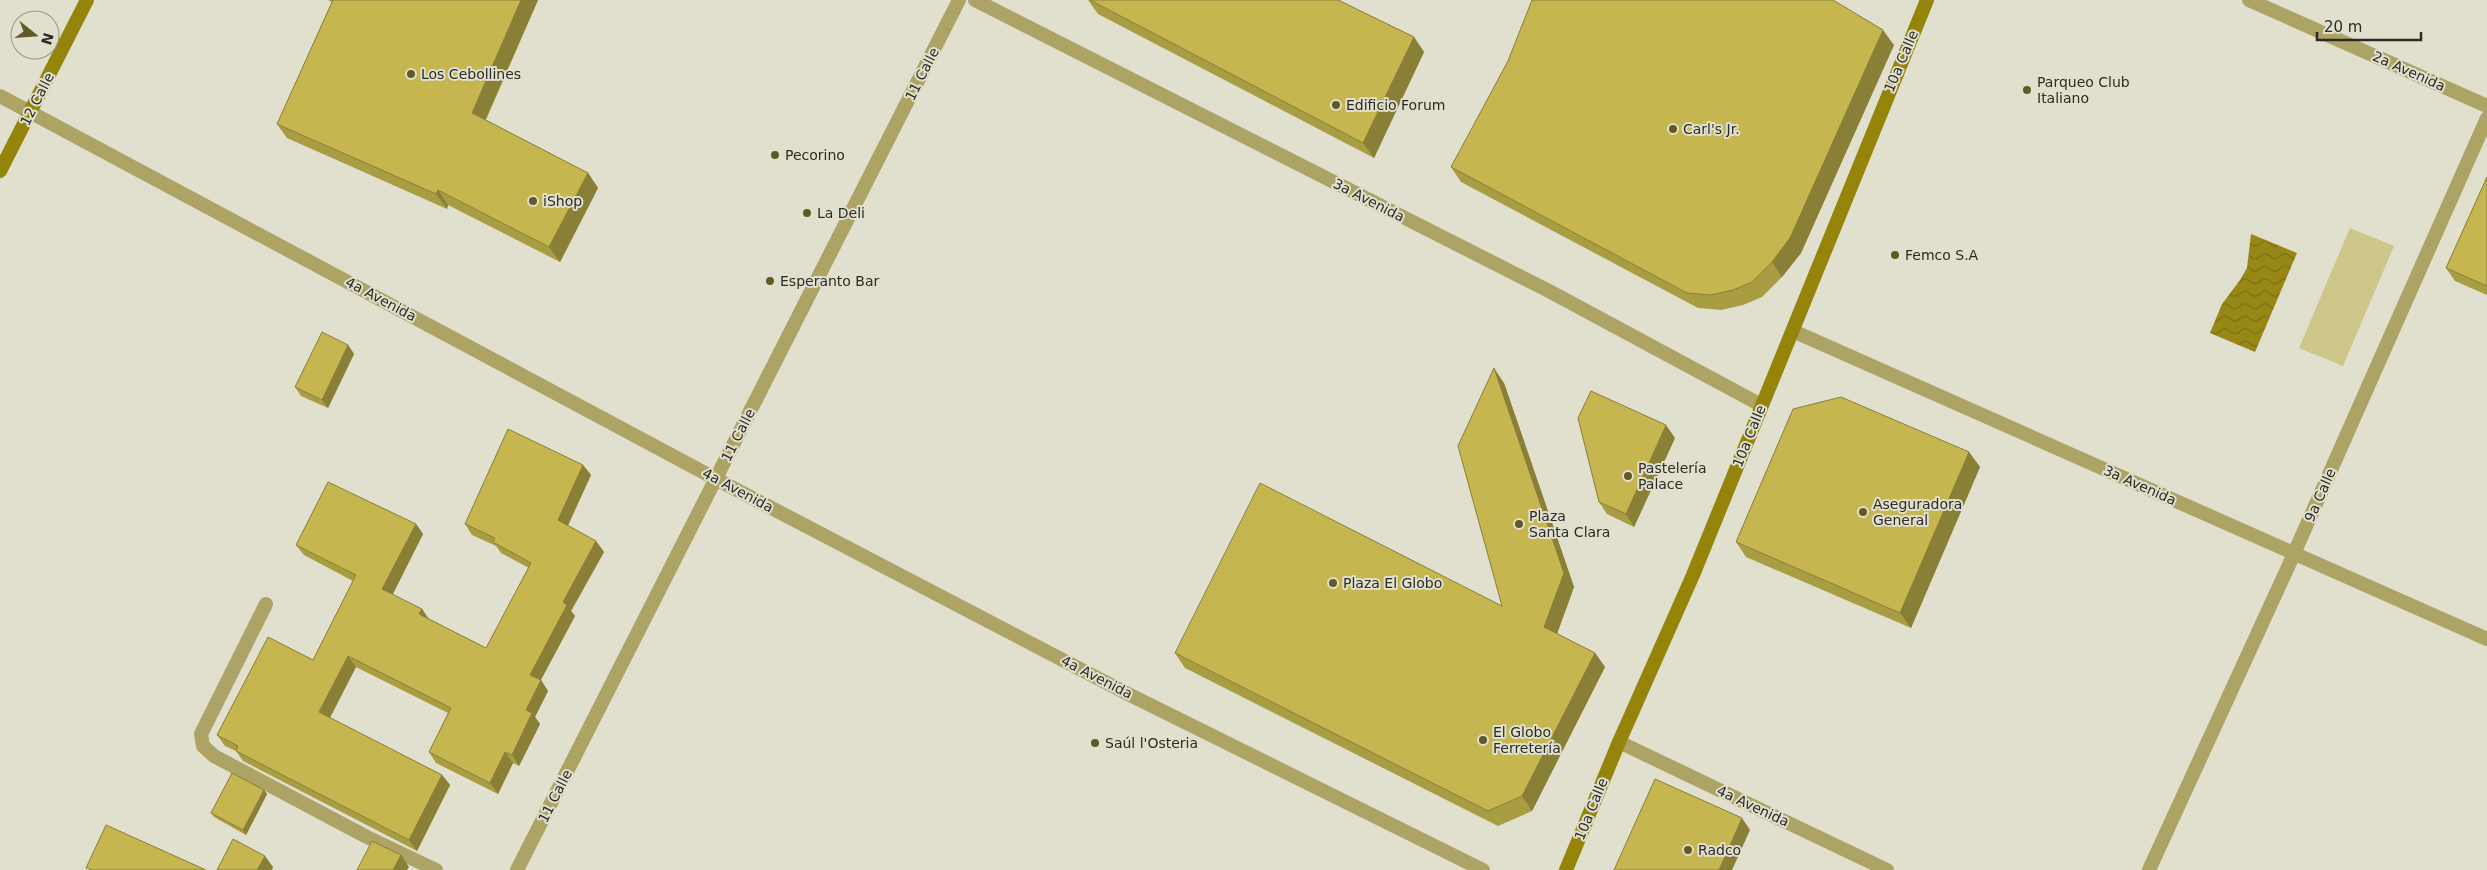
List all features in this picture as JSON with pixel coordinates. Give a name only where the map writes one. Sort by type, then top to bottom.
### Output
[{"type":"main road","name":"12 Calle","points":[[0,171],[87,0]]},
{"type":"main road","name":"10a Calle","points":[[1566,870],[1619,742],[1692,575],[1927,0]]},
{"type":"street","name":"11 Calle","points":[[518,870],[959,0]]},
{"type":"street","name":"3a Avenida","points":[[975,0],[1557,296],[1761,405]]},
{"type":"street","name":"2a Avenida","points":[[2249,0],[2487,106]]},
{"type":"street","name":"4a Avenida","points":[[0,96],[716,479],[1126,693],[1483,870]]},
{"type":"street","name":"9a Calle","points":[[2149,870],[2294,554],[2487,118]]},
{"type":"street","name":"3a Avenida","points":[[1793,331],[2487,639]]},
{"type":"street","points":[[266,604],[201,734],[203,746],[214,756],[367,837],[436,870]]},
{"type":"street","name":"4a Avenida","points":[[1619,742],[1888,870]]},
{"type":"shaded area","points":[[2350,228],[2394,246],[2343,366],[2299,348]]},
{"type":"water","points":[[2251,234],[2297,253],[2255,352],[2210,333],[2222,304],[2247,268]]},
{"type":"building","name":"Los Cebollines","points":[[333,0],[521,0],[472,113],[588,173],[549,247],[438,190],[436,194],[277,124]]},
{"type":"building","name":"Edificio Forum","points":[[1090,0],[1338,0],[1414,37],[1363,143]]},
{"type":"building","name":"Carl's Jr.","points":[[1532,0],[1833,0],[1883,30],[1790,238],[1772,262],[1752,282],[1733,290],[1711,295],[1687,293],[1451,167],[1508,61]]},
{"type":"building","points":[[2487,177],[2487,286],[2446,268]]},
{"type":"building","points":[[322,332],[348,345],[322,400],[295,387]]},
{"type":"building","name":"Plaza El Globo","points":[[1494,368],[1564,573],[1544,627],[1595,653],[1522,796],[1488,811],[1175,653],[1260,483],[1502,606],[1458,446]]},
{"type":"building","name":"Pastelería Palace","points":[[1591,391],[1666,425],[1626,514],[1599,502],[1578,418]]},
{"type":"building","name":"Aseguradora General","points":[[1841,397],[1969,452],[1900,613],[1736,542],[1793,409]]},
{"type":"building","points":[[508,429],[583,465],[558,520],[596,541],[563,602],[567,605],[530,675],[541,680],[526,710],[532,713],[512,755],[505,752],[490,783],[429,752],[451,708],[348,656],[319,712],[442,775],[409,840],[236,751],[238,746],[217,735],[268,637],[313,660],[356,575],[296,545],[328,482],[416,524],[382,589],[422,609],[419,614],[486,648],[531,563],[493,542],[495,538],[465,524]]},
{"type":"building","points":[[232,773],[264,790],[243,830],[211,813]]},
{"type":"building","name":"Radco","points":[[1655,779],[1742,818],[1719,870],[1614,870]]},
{"type":"building","points":[[106,825],[206,870],[92,870],[86,868]]},
{"type":"building","points":[[233,839],[265,856],[257,870],[217,870]]},
{"type":"building","points":[[372,841],[401,855],[393,870],[357,870]]},
{"type":"place","name":"Los Cebollines","points":[[411,74]]},
{"type":"place","name":"Parqueo Club Italiano","points":[[2027,90]]},
{"type":"place","name":"Edificio Forum","points":[[1336,105]]},
{"type":"place","name":"Carl's Jr.","points":[[1673,129]]},
{"type":"place","name":"Pecorino","points":[[775,155]]},
{"type":"place","name":"iShop","points":[[533,201]]},
{"type":"place","name":"La Deli","points":[[807,213]]},
{"type":"place","name":"Femco S.A","points":[[1895,255]]},
{"type":"place","name":"Esperanto Bar","points":[[770,281]]},
{"type":"place","name":"Pastelería Palace","points":[[1628,476]]},
{"type":"place","name":"Aseguradora General","points":[[1863,512]]},
{"type":"place","name":"Plaza Santa Clara","points":[[1519,524]]},
{"type":"place","name":"Plaza El Globo","points":[[1333,583]]},
{"type":"place","name":"El Globo Ferretería","points":[[1483,740]]},
{"type":"place","name":"Saúl l'Osteria","points":[[1095,743]]},
{"type":"place","name":"Radco","points":[[1688,850]]}]
